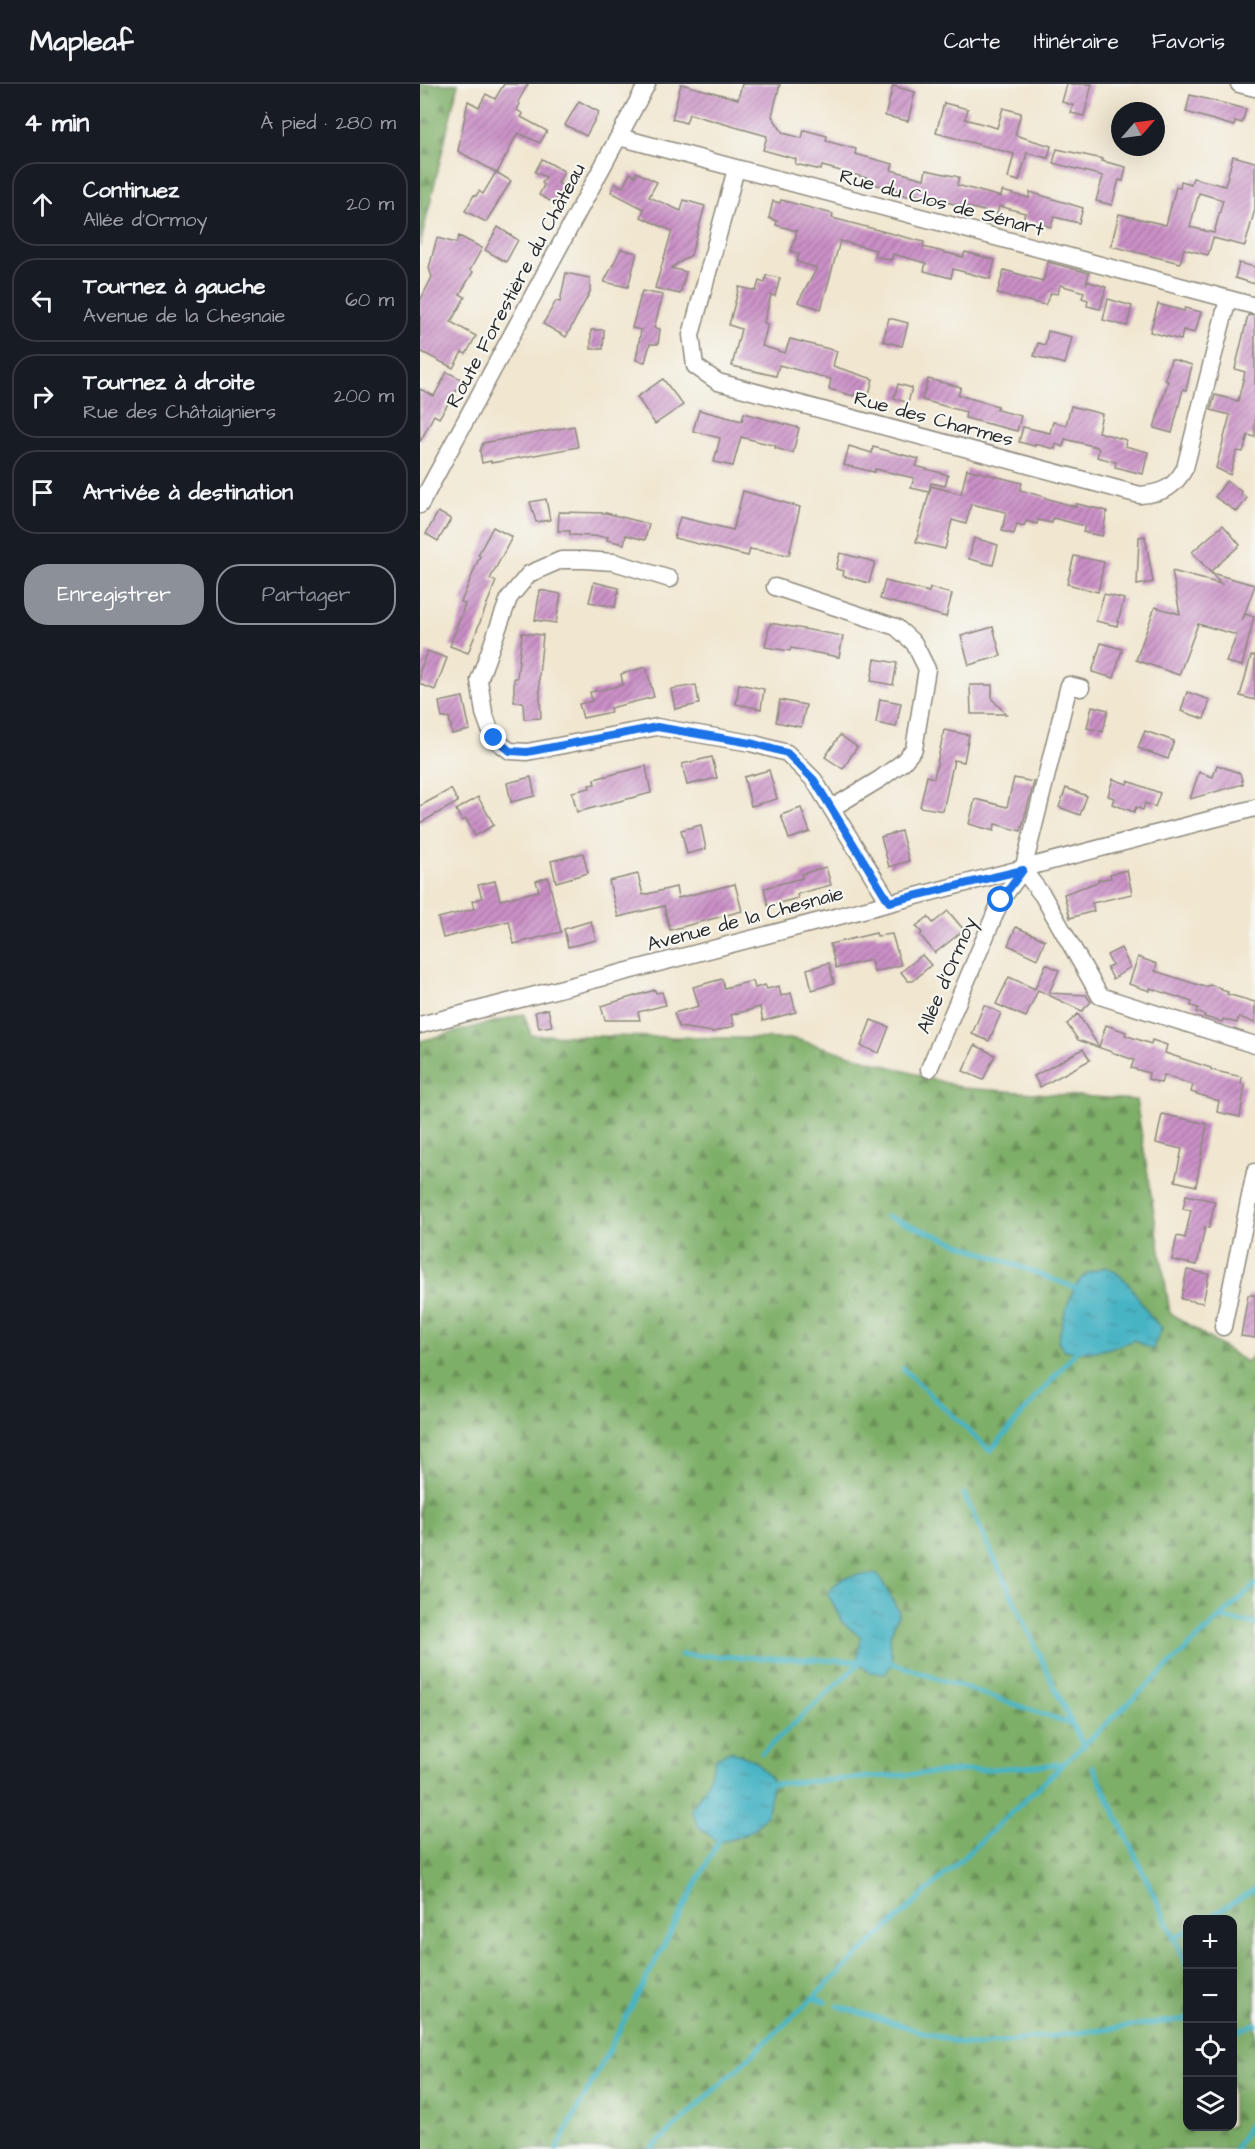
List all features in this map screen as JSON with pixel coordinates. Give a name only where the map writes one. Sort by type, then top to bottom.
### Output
[{"type":"street","name":"Route Forestière du Château","points":[[420,505],[647,84]]},
{"type":"street","points":[[1239,84],[1255,88]]},
{"type":"street","name":"Rue du Clos de Sénart","points":[[619,137],[1255,306]]},
{"type":"street","name":"Rue des Charmes","points":[[736,169],[691,335],[695,366],[718,382],[1128,492],[1140,495],[1156,494],[1177,482],[1185,468],[1228,299]]},
{"type":"street","points":[[669,579],[614,562],[584,560],[561,560],[529,574],[509,598],[479,680],[484,713],[494,738],[510,751],[527,752],[657,727],[751,743],[787,753],[814,780],[889,902]]},
{"type":"street","points":[[775,587],[896,627],[914,643],[927,669],[914,749],[903,762],[880,779],[832,808]]},
{"type":"street","points":[[1081,688],[1069,686],[1023,870],[1043,896],[1100,996],[1255,1045]]},
{"type":"street","name":"Avenue de la Chesnaie","points":[[420,1025],[1255,808]]},
{"type":"street","name":"Allée d'Ormoy","points":[[929,1069],[1001,900],[1023,870]]},
{"type":"street","points":[[1223,1327],[1255,1172]]},
{"type":"green space","points":[[420,84],[458,84],[420,246]]},
{"type":"green space","points":[[524,1014],[531,1035],[796,1039],[963,1088],[1136,1100],[1170,1313],[1246,1362],[1255,1353],[1255,2149],[420,2149],[420,1041]]},
{"type":"water","points":[[1105,1267],[1123,1278],[1154,1321],[1162,1328],[1152,1350],[1135,1340],[1100,1350],[1073,1352],[1064,1350],[1058,1341],[1068,1304],[1076,1286],[1087,1274]]},
{"type":"water","points":[[878,1574],[899,1612],[890,1636],[892,1663],[886,1673],[869,1672],[857,1661],[861,1637],[842,1622],[828,1594],[838,1582],[849,1576]]},
{"type":"water","points":[[730,1751],[756,1761],[772,1780],[770,1802],[763,1819],[753,1830],[739,1837],[718,1842],[699,1827],[691,1810],[706,1786],[716,1758]]},
{"type":"building","points":[[504,84],[528,84],[518,102],[520,104],[517,110],[523,114],[521,117],[547,131],[540,143],[518,133],[497,173],[458,151],[468,101],[479,107],[486,94],[495,99]]},
{"type":"building","points":[[681,84],[738,99],[742,84],[780,84],[772,116],[783,133],[802,138],[804,130],[827,136],[826,141],[856,149],[855,154],[893,164],[891,170],[924,179],[926,170],[959,177],[957,185],[1001,197],[1002,191],[1029,198],[1030,192],[1060,201],[1083,208],[1079,223],[1054,217],[1051,227],[1023,219],[1025,213],[999,206],[997,214],[912,194],[911,197],[896,193],[897,190],[870,183],[871,179],[822,166],[821,170],[795,164],[796,159],[763,150],[767,136],[689,114],[686,123],[672,119]]},
{"type":"building","points":[[1067,84],[1092,84],[1084,116],[1071,113],[1073,105],[1062,102]]},
{"type":"building","points":[[893,86],[915,92],[908,121],[885,116]]},
{"type":"building","points":[[1190,95],[1246,109],[1242,123],[1235,121],[1234,126],[1186,112]]},
{"type":"building","points":[[579,101],[599,112],[586,136],[565,125]]},
{"type":"building","points":[[944,103],[968,109],[965,119],[997,128],[1003,108],[1021,113],[1015,135],[1051,146],[1048,158],[1027,153],[1019,181],[1008,178],[1014,154],[936,133]]},
{"type":"building","points":[[1057,149],[1103,159],[1102,161],[1126,167],[1123,181],[1119,180],[1112,205],[1096,201],[1103,176],[1053,163]]},
{"type":"building","points":[[1233,156],[1255,162],[1255,209],[1245,246],[1213,238],[1208,255],[1184,249],[1180,263],[1111,246],[1119,214],[1166,225],[1176,187],[1180,188],[1181,181],[1191,184],[1193,178],[1225,186]],"holes":[[[1199,193],[1223,200],[1214,233],[1190,227]]]},
{"type":"building","points":[[542,159],[564,171],[558,183],[563,186],[554,203],[539,195],[546,177],[535,172]]},
{"type":"building","points":[[496,172],[511,181],[486,222],[465,211],[474,195],[476,196],[479,191],[483,194]]},
{"type":"building","points":[[636,172],[657,182],[649,197],[681,211],[684,200],[705,206],[691,255],[671,268],[686,272],[680,294],[655,288],[672,231],[641,217],[644,209],[611,192],[615,183],[623,187],[630,173],[635,176]]},
{"type":"building","points":[[781,200],[833,214],[832,218],[924,242],[923,247],[963,257],[965,252],[995,260],[990,279],[953,269],[951,278],[924,271],[926,263],[893,254],[891,260],[874,256],[876,250],[840,241],[821,309],[798,302],[817,268],[797,262],[799,254],[791,251],[797,231],[776,225],[777,221],[769,218],[773,201],[780,203]]},
{"type":"building","points":[[498,227],[518,240],[506,262],[485,250]]},
{"type":"building","points":[[459,236],[482,248],[470,270],[473,272],[460,294],[465,297],[451,322],[476,336],[466,354],[462,352],[453,368],[420,351],[420,301],[432,277],[429,268],[437,238],[456,243]]},
{"type":"building","points":[[621,249],[637,253],[628,287],[604,282]]},
{"type":"building","points":[[1048,262],[1089,273],[1087,281],[1106,287],[1100,309],[1087,306],[1088,300],[1082,298],[1084,292],[1060,285],[1058,294],[1051,293],[1045,305],[997,294],[1004,270],[1043,281]]},
{"type":"building","points":[[1239,263],[1255,267],[1255,284],[1235,278]]},
{"type":"building","points":[[566,273],[590,278],[590,292],[566,337],[543,324],[556,301],[560,302]]},
{"type":"building","points":[[766,275],[780,278],[775,296],[771,295],[764,323],[768,324],[762,346],[785,353],[790,339],[837,351],[833,366],[873,379],[868,398],[829,389],[831,379],[779,365],[776,376],[732,366],[741,329],[729,325],[739,287],[756,291],[759,281],[765,283]]},
{"type":"building","points":[[642,291],[663,295],[654,328],[660,329],[658,344],[650,344],[645,362],[636,360],[641,330],[632,328]]},
{"type":"building","points":[[1108,299],[1132,306],[1127,326],[1103,320]]},
{"type":"building","points":[[1158,304],[1184,311],[1185,308],[1201,312],[1195,333],[1183,330],[1181,340],[1150,332]]},
{"type":"building","points":[[1248,315],[1255,316],[1255,437],[1248,435],[1243,452],[1236,453],[1230,475],[1216,468],[1230,415],[1211,410],[1215,395],[1238,401],[1245,372],[1235,369]]},
{"type":"building","points":[[889,318],[908,323],[902,346],[883,341]]},
{"type":"building","points":[[591,330],[604,330],[603,349],[591,349]]},
{"type":"building","points":[[1048,331],[1072,337],[1065,364],[1034,356],[1038,343],[1045,345]]},
{"type":"building","points":[[1171,359],[1192,365],[1186,390],[1183,389],[1172,433],[1154,428],[1168,381],[1165,380]]},
{"type":"building","points":[[447,372],[463,380],[439,418],[434,415],[420,442],[420,389],[434,396]]},
{"type":"building","points":[[663,379],[683,405],[655,424],[637,397]]},
{"type":"building","points":[[928,379],[961,387],[958,395],[998,406],[997,410],[1021,416],[1017,431],[965,418],[966,412],[922,400]]},
{"type":"building","points":[[898,384],[912,388],[908,403],[894,398]]},
{"type":"building","points":[[1071,406],[1102,414],[1098,432],[1126,440],[1125,446],[1148,452],[1143,474],[1115,467],[1116,462],[1097,457],[1099,450],[1097,447],[1065,439],[1063,447],[1056,444],[1055,449],[1019,442],[1023,427],[1050,433],[1053,422],[1066,425]]},
{"type":"building","points":[[699,410],[742,421],[744,413],[799,428],[793,453],[741,437],[733,466],[714,462],[720,438],[693,431]]},
{"type":"building","points":[[574,426],[578,447],[482,463],[480,451],[483,443]]},
{"type":"building","points":[[849,446],[872,453],[873,447],[919,459],[916,466],[948,475],[945,486],[931,483],[929,492],[911,488],[914,478],[844,465]]},
{"type":"building","points":[[967,469],[1022,483],[1020,490],[1045,498],[1076,507],[1077,504],[1107,511],[1102,536],[1083,532],[1085,526],[1053,518],[1052,523],[1038,520],[1037,524],[1026,521],[1024,526],[1017,524],[1014,534],[1002,531],[1006,512],[971,504],[966,524],[952,520],[945,549],[916,542],[931,486],[961,494]]},
{"type":"building","points":[[1226,481],[1247,498],[1237,512],[1215,497]]},
{"type":"building","points":[[743,491],[800,507],[789,555],[750,549],[748,556],[674,538],[680,517],[733,530]]},
{"type":"building","points":[[546,499],[550,520],[536,522],[530,502]]},
{"type":"building","points":[[438,512],[451,519],[438,541],[426,534]]},
{"type":"building","points":[[559,512],[606,513],[649,524],[645,540],[626,535],[624,544],[607,540],[608,537],[570,535],[570,531],[558,531]]},
{"type":"building","points":[[1223,525],[1240,545],[1210,572],[1192,552]]},
{"type":"building","points":[[493,527],[512,537],[490,579],[496,581],[468,653],[450,646],[465,604],[461,602],[480,556],[478,555]]},
{"type":"building","points":[[1145,536],[1153,582],[1137,585],[1139,537]]},
{"type":"building","points":[[974,538],[998,545],[993,565],[969,559]]},
{"type":"building","points":[[840,553],[875,562],[869,583],[843,576],[844,571],[836,569]]},
{"type":"building","points":[[1074,556],[1104,562],[1098,592],[1067,584]]},
{"type":"building","points":[[1172,571],[1221,584],[1211,573],[1255,585],[1242,621],[1245,614],[1254,617],[1242,666],[1226,662],[1237,635],[1198,624],[1179,675],[1136,660],[1155,607],[1180,614]]},
{"type":"building","points":[[885,581],[929,592],[930,588],[952,594],[946,617],[880,599]]},
{"type":"building","points":[[594,582],[619,588],[615,607],[589,602]]},
{"type":"building","points":[[540,590],[561,594],[556,623],[535,620]]},
{"type":"building","points":[[1104,594],[1124,599],[1117,626],[1096,621]]},
{"type":"building","points":[[770,623],[843,636],[839,657],[791,648],[790,651],[765,647]]},
{"type":"building","points":[[993,627],[1001,656],[969,665],[961,636]]},
{"type":"building","points":[[522,633],[543,635],[539,675],[541,718],[524,719],[523,702],[514,702],[514,678],[517,678]]},
{"type":"building","points":[[1101,643],[1122,649],[1114,678],[1092,672]]},
{"type":"building","points":[[427,651],[447,658],[435,690],[420,684],[420,671]]},
{"type":"building","points":[[1251,656],[1255,656],[1255,700],[1240,696]]},
{"type":"building","points":[[875,659],[897,663],[893,685],[871,681]]},
{"type":"building","points":[[646,667],[654,697],[610,708],[611,712],[583,718],[579,704],[592,701],[590,692],[623,685],[621,674]]},
{"type":"building","points":[[739,684],[764,689],[761,709],[736,704]]},
{"type":"building","points":[[696,685],[699,704],[675,709],[671,689]]},
{"type":"building","points":[[970,685],[992,685],[992,699],[1006,714],[971,714]]},
{"type":"building","points":[[1187,692],[1210,700],[1204,719],[1181,711]]},
{"type":"building","points":[[463,697],[470,730],[452,734],[449,717],[442,718],[439,702]]},
{"type":"building","points":[[880,699],[901,703],[896,727],[876,723]]},
{"type":"building","points":[[780,700],[806,705],[801,727],[776,722]]},
{"type":"building","points":[[1092,706],[1108,710],[1103,732],[1087,728]]},
{"type":"building","points":[[944,730],[969,735],[964,762],[954,760],[943,811],[920,807],[927,776],[934,778]]},
{"type":"building","points":[[1145,731],[1174,741],[1168,759],[1138,748]]},
{"type":"building","points":[[840,735],[857,747],[843,769],[825,757]]},
{"type":"building","points":[[712,757],[717,778],[687,785],[682,764]]},
{"type":"building","points":[[1217,765],[1240,773],[1243,784],[1190,799],[1199,772],[1213,777]]},
{"type":"building","points":[[646,766],[651,793],[577,812],[572,792],[590,788],[589,785],[595,784],[594,779]]},
{"type":"building","points":[[769,770],[777,799],[751,806],[744,777]]},
{"type":"building","points":[[531,777],[535,796],[511,802],[507,783]]},
{"type":"building","points":[[1014,778],[1034,782],[1021,831],[995,824],[994,831],[969,824],[975,799],[1007,807]]},
{"type":"building","points":[[1113,779],[1127,784],[1128,781],[1160,793],[1155,807],[1145,803],[1143,810],[1136,807],[1134,812],[1112,804],[1114,798],[1108,796]]},
{"type":"building","points":[[1066,788],[1087,796],[1080,815],[1059,807]]},
{"type":"building","points":[[451,789],[458,802],[420,823],[420,806]]},
{"type":"building","points":[[478,797],[494,825],[475,836],[466,819],[462,821],[456,810]]},
{"type":"building","points":[[801,808],[810,832],[789,839],[781,815]]},
{"type":"building","points":[[701,825],[706,849],[687,854],[681,830]]},
{"type":"building","points":[[901,831],[909,861],[889,867],[881,837]]},
{"type":"building","points":[[583,853],[588,873],[556,882],[551,861]]},
{"type":"building","points":[[826,867],[831,885],[797,894],[798,898],[768,906],[764,888],[802,878],[801,874]]},
{"type":"building","points":[[1127,870],[1132,894],[1092,903],[1094,911],[1070,918],[1064,894],[1098,882],[1098,880],[1111,878],[1110,874]]},
{"type":"building","points":[[638,874],[643,895],[676,887],[678,898],[735,884],[742,911],[670,930],[664,906],[618,917],[609,881]]},
{"type":"building","points":[[548,877],[561,932],[514,944],[509,921],[443,938],[438,918],[474,909],[472,901],[482,898],[478,885],[495,881],[500,900],[539,891],[536,881]]},
{"type":"building","points":[[948,911],[964,930],[935,953],[920,935],[922,933],[916,926],[928,917],[933,923]]},
{"type":"building","points":[[591,921],[596,940],[568,947],[564,929]]},
{"type":"building","points":[[1016,927],[1045,940],[1037,959],[1008,945]]},
{"type":"building","points":[[876,933],[877,936],[892,934],[901,965],[874,972],[871,960],[836,968],[830,944]]},
{"type":"building","points":[[1121,948],[1130,967],[1113,979],[1107,967],[1112,965],[1107,955]]},
{"type":"building","points":[[922,955],[931,965],[913,981],[908,981],[901,972]]},
{"type":"building","points":[[1138,957],[1157,964],[1155,971],[1205,987],[1210,985],[1221,988],[1228,992],[1227,994],[1255,1002],[1255,1023],[1239,1017],[1237,1023],[1204,1017],[1205,1015],[1196,1012],[1198,1008],[1191,1006],[1192,1002],[1150,988],[1150,991],[1129,984]]},
{"type":"building","points":[[829,963],[834,983],[812,990],[807,969]]},
{"type":"building","points":[[1046,964],[1059,970],[1049,993],[1086,995],[1091,1002],[1082,1011],[1038,990],[1026,1017],[996,1004],[1009,977],[1035,989]]},
{"type":"building","points":[[722,979],[724,988],[753,981],[755,988],[765,985],[767,989],[779,986],[781,996],[791,993],[796,1012],[763,1021],[760,1007],[731,1015],[734,1026],[713,1032],[679,1027],[674,1013],[699,1006],[693,987]]},
{"type":"building","points":[[655,990],[656,993],[662,992],[666,1005],[638,1012],[640,1020],[605,1020],[601,1006]]},
{"type":"building","points":[[984,1005],[1001,1013],[989,1041],[972,1034]]},
{"type":"building","points":[[548,1009],[552,1026],[539,1028],[535,1012]]},
{"type":"building","points":[[1078,1014],[1099,1047],[1106,1025],[1126,1032],[1125,1035],[1151,1044],[1152,1040],[1167,1045],[1165,1053],[1211,1068],[1211,1070],[1242,1077],[1241,1084],[1245,1085],[1240,1117],[1217,1112],[1219,1101],[1191,1092],[1193,1085],[1164,1075],[1161,1083],[1148,1079],[1149,1073],[1131,1068],[1134,1060],[1078,1040],[1067,1024]]},
{"type":"building","points":[[871,1020],[889,1027],[879,1053],[861,1046]]},
{"type":"building","points":[[975,1045],[995,1055],[983,1080],[963,1071]]},
{"type":"building","points":[[1083,1049],[1090,1060],[1040,1087],[1034,1076]]},
{"type":"building","points":[[1162,1114],[1207,1124],[1196,1186],[1175,1181],[1182,1149],[1156,1143]]},
{"type":"building","points":[[1186,1195],[1215,1201],[1209,1228],[1205,1227],[1197,1265],[1172,1260],[1177,1236],[1185,1238],[1191,1210],[1183,1209]]},
{"type":"building","points":[[1187,1270],[1209,1274],[1203,1303],[1181,1299]]},
{"type":"building","points":[[1248,1295],[1255,1295],[1255,1338],[1241,1336]]},
{"type":"waterway","points":[[886,1216],[1076,1288]]},
{"type":"waterway","points":[[903,1369],[990,1451],[1075,1353]]},
{"type":"waterway","points":[[964,1494],[1072,1724]]},
{"type":"waterway","points":[[651,2149],[1255,1585]]},
{"type":"waterway","points":[[1220,1618],[1255,1624]]},
{"type":"waterway","points":[[681,1655],[857,1661]]},
{"type":"waterway","points":[[892,1663],[1072,1724],[1084,1746]]},
{"type":"waterway","points":[[762,1753],[859,1664]]},
{"type":"waterway","points":[[771,1784],[1063,1764]]},
{"type":"waterway","points":[[1093,1766],[1183,1956]]},
{"type":"waterway","points":[[557,2149],[718,1842]]},
{"type":"waterway","points":[[1213,1915],[1255,1889]]},
{"type":"waterway","points":[[1174,1939],[1183,1933]]},
{"type":"waterway","points":[[813,1998],[826,2002]]},
{"type":"waterway","points":[[838,2006],[974,2046],[1183,2020]]},
{"type":"waterway","points":[[1237,2031],[1255,2024]]},
{"type":"waterway","points":[[1235,2149],[1255,2116]]},
{"type":"route","points":[[494,738],[510,751],[527,752],[657,727],[751,743],[787,753],[814,780],[889,902],[1023,870],[1001,900]]}]
